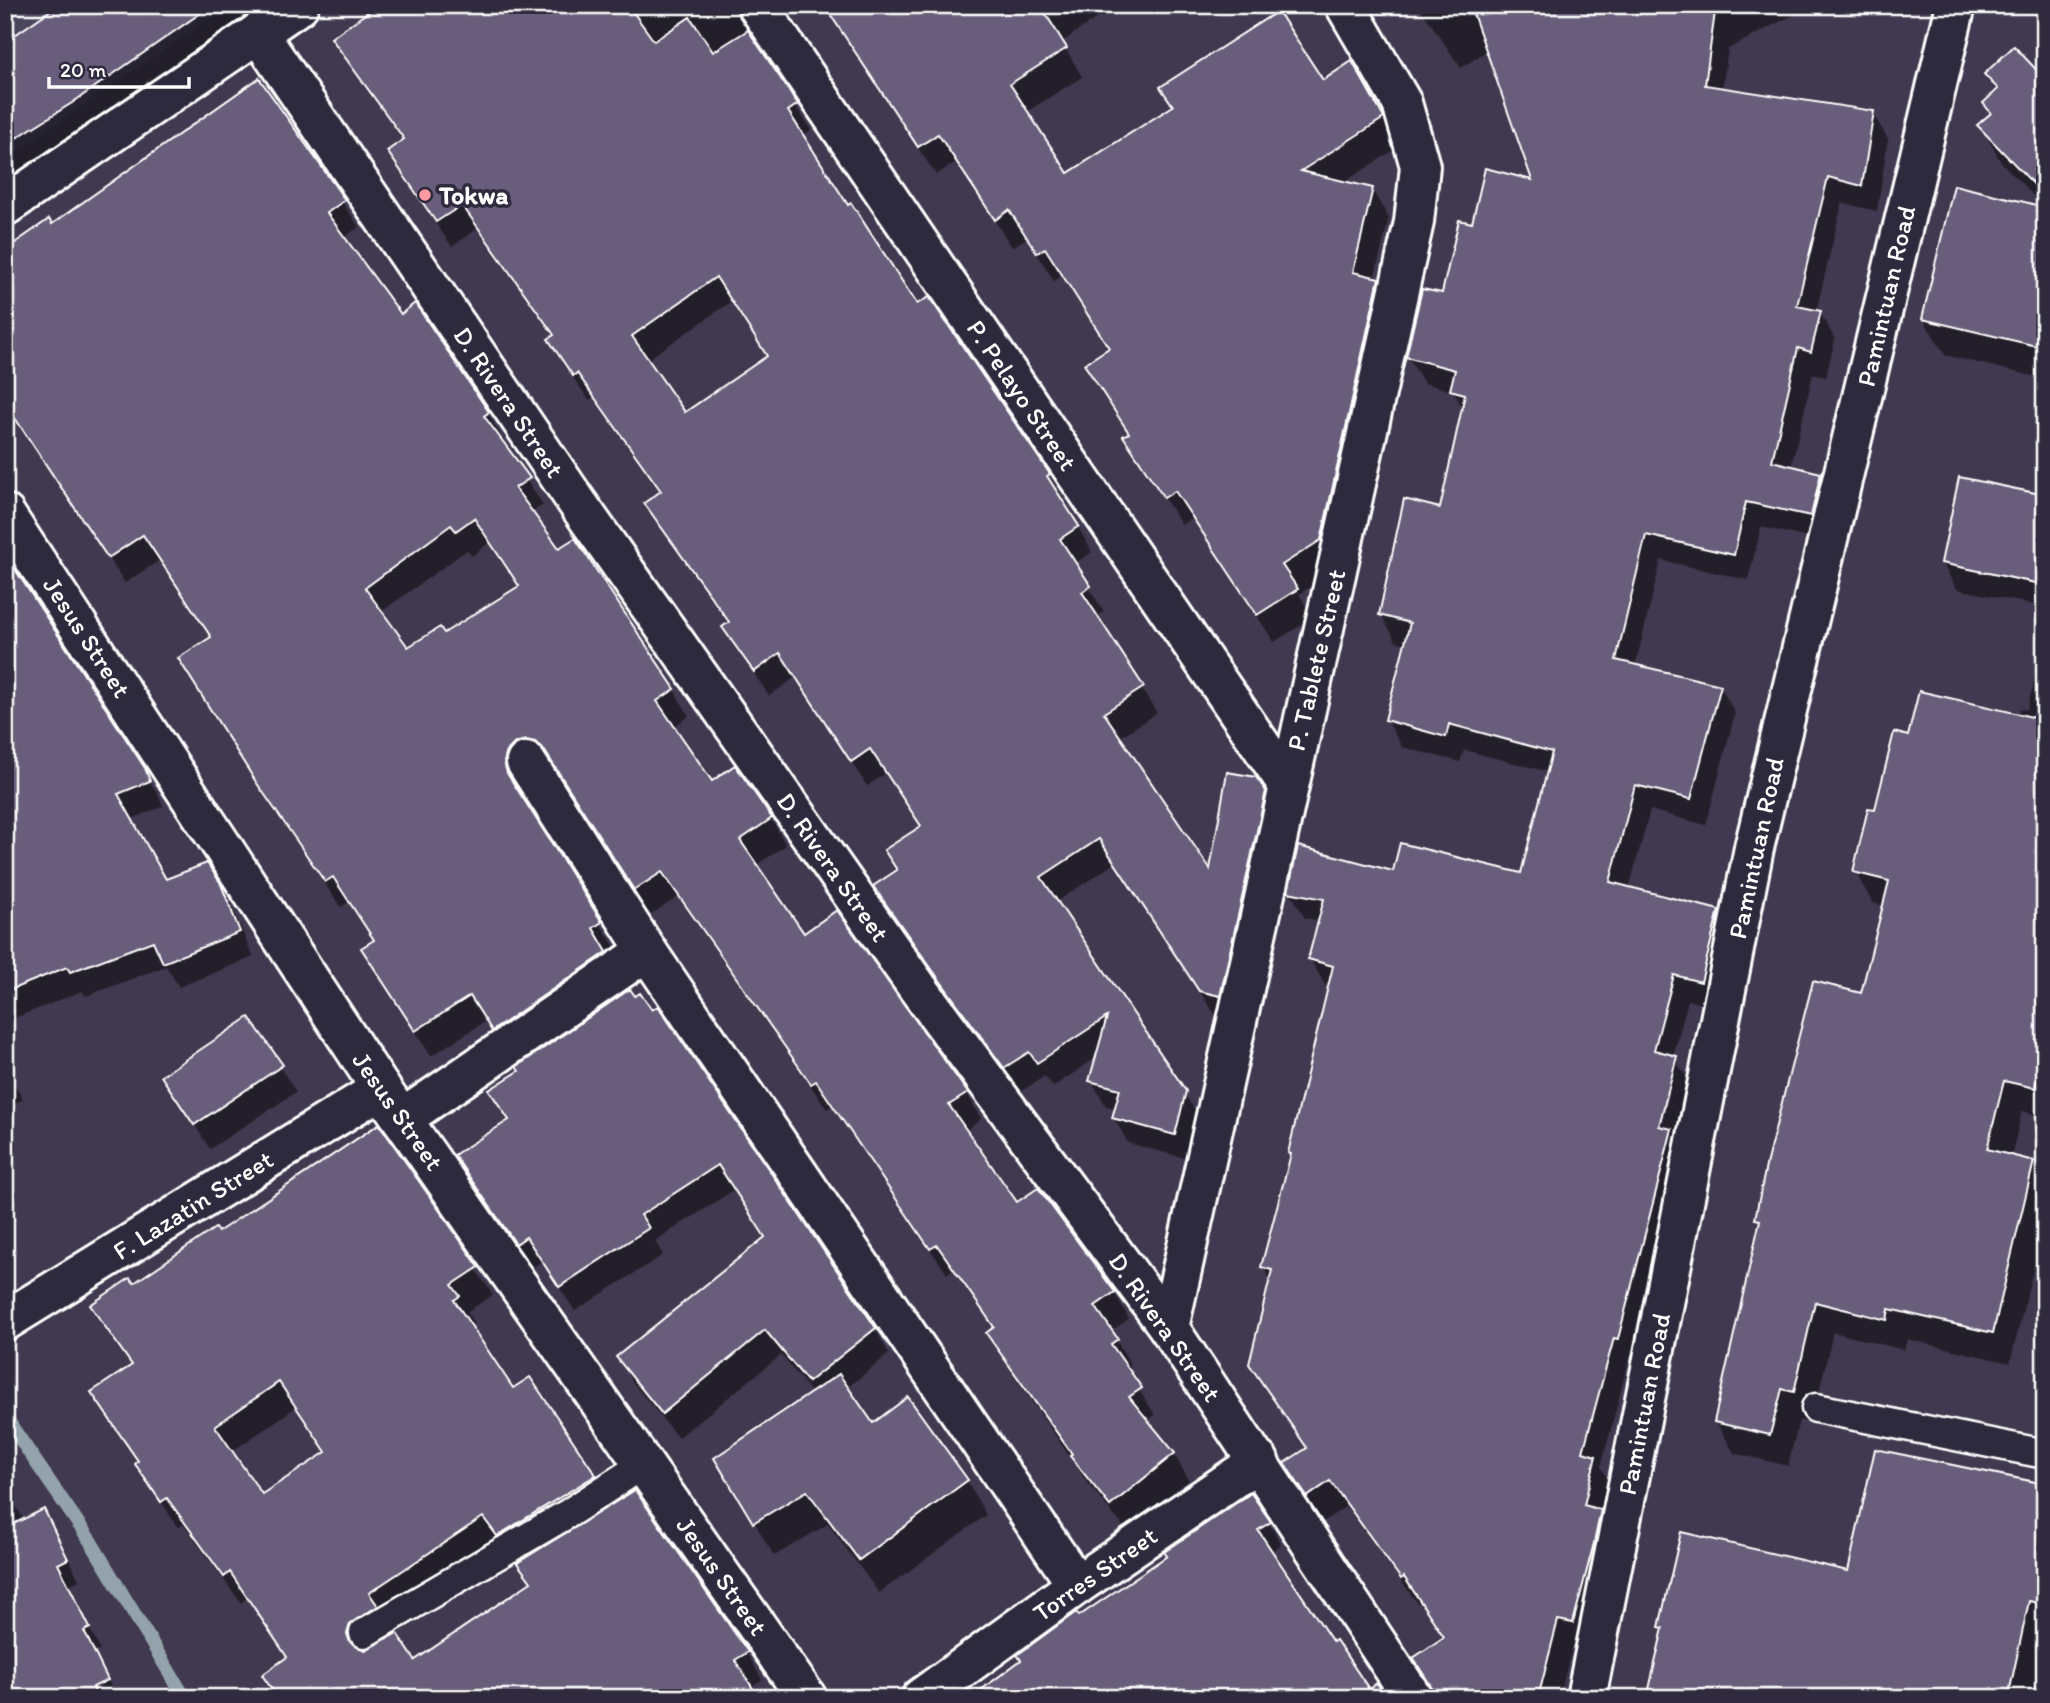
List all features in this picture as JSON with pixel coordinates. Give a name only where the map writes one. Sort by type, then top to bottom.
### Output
[{"type":"street","points":[[5,206],[299,5]]},
{"type":"street","name":"P. Pelayo Street","points":[[757,5],[1288,785]]},
{"type":"street","name":"P. Tablete Street","points":[[1169,1328],[1414,222],[1420,166],[1402,103],[1345,5]]},
{"type":"street","name":"Pamintuan Road","points":[[1586,1698],[1754,848],[1956,5]]},
{"type":"street","name":"D. Rivera Street","points":[[258,33],[569,489],[918,988],[1169,1328],[1413,1698]]},
{"type":"street","name":"Jesus Street","points":[[5,514],[392,1104],[807,1698]]},
{"type":"street","points":[[526,762],[647,951],[1077,1585]]},
{"type":"street","name":"F. Lazatin Street","points":[[5,1321],[392,1104],[647,951]]},
{"type":"street","name":"Torres Street","points":[[927,1693],[1077,1585],[1259,1461]]},
{"type":"lane","points":[[1816,1408],[2045,1454]]},
{"type":"lane","points":[[364,1633],[569,1513],[644,1464]]},
{"type":"shaded area","points":[[5,5],[230,5],[5,159]]},
{"type":"building","points":[[58,5],[212,5],[72,103],[5,145],[5,42]]},
{"type":"building","points":[[378,5],[628,5],[654,41],[690,17],[713,52],[748,30],[798,104],[788,111],[848,205],[851,203],[917,304],[929,297],[1050,474],[1047,476],[1079,526],[1060,539],[1091,586],[1082,592],[1144,687],[1104,713],[1210,869],[1227,772],[1256,777],[1266,791],[1220,996],[1199,991],[1099,839],[1041,877],[1186,1091],[1175,1135],[1112,1118],[1120,1089],[1089,1081],[1107,1017],[1037,1063],[1029,1052],[1004,1068],[873,886],[897,870],[884,850],[921,826],[870,749],[851,762],[780,653],[754,672],[722,627],[729,622],[644,503],[661,491],[577,373],[573,376],[548,339],[554,335],[462,205],[436,222],[387,151],[404,139],[331,38]],"holes":[[[716,277],[767,356],[685,412],[632,336]]]},
{"type":"building","points":[[824,5],[1040,5],[1067,48],[1010,84],[1068,173],[1173,106],[1160,87],[1278,11],[1323,80],[1352,61],[1384,118],[1301,171],[1373,188],[1353,272],[1379,278],[1321,540],[1282,565],[1298,589],[1257,615],[1175,491],[1164,498],[1123,436],[1129,433],[1084,364],[1109,348],[1045,248],[1037,253],[1009,210],[995,220],[938,134],[918,147]]},
{"type":"building","points":[[1470,5],[1716,5],[1705,85],[1874,111],[1862,186],[1828,177],[1797,306],[1821,311],[1811,352],[1798,348],[1772,461],[1821,473],[1811,516],[1746,502],[1734,555],[1646,535],[1616,660],[1721,685],[1691,799],[1635,785],[1610,882],[1719,910],[1701,982],[1674,975],[1654,1050],[1677,1056],[1659,1126],[1672,1129],[1618,1339],[1614,1338],[1583,1452],[1596,1456],[1584,1505],[1601,1510],[1594,1543],[1573,1623],[1558,1620],[1538,1698],[1435,1698],[1431,1686],[1413,1658],[1444,1637],[1404,1577],[1401,1579],[1330,1481],[1307,1497],[1284,1463],[1307,1448],[1249,1364],[1272,1270],[1261,1267],[1291,1154],[1288,1153],[1333,966],[1308,959],[1324,899],[1288,892],[1298,846],[1393,871],[1400,843],[1521,873],[1552,752],[1449,724],[1446,737],[1385,720],[1410,623],[1379,615],[1404,499],[1440,508],[1465,394],[1450,390],[1455,370],[1406,357],[1422,289],[1442,293],[1459,220],[1472,223],[1485,168],[1532,180]]},
{"type":"building","points":[[2014,46],[2045,79],[2045,196],[1977,125],[1991,113],[1983,103],[1998,89],[1984,74]]},
{"type":"building","points":[[259,78],[345,200],[327,213],[401,314],[415,303],[489,412],[484,416],[530,478],[515,488],[559,548],[575,538],[675,689],[657,701],[712,781],[735,765],[772,818],[740,840],[804,933],[837,910],[968,1093],[949,1105],[1017,1202],[1038,1188],[1115,1292],[1095,1306],[1118,1339],[1111,1344],[1142,1388],[1129,1397],[1175,1453],[1110,1506],[1070,1456],[1072,1454],[986,1333],[994,1327],[937,1245],[930,1249],[816,1081],[811,1084],[662,872],[634,890],[544,750],[535,742],[526,740],[515,743],[507,751],[504,762],[507,773],[602,922],[593,928],[607,952],[492,1031],[470,996],[415,1031],[361,948],[374,940],[333,877],[325,882],[256,782],[178,658],[211,637],[143,535],[108,558],[5,403],[5,250],[49,219],[52,224]],"holes":[[[474,518],[519,586],[444,633],[440,627],[408,647],[365,588],[451,525],[456,531]]]},
{"type":"building","points":[[1954,185],[2045,207],[2045,348],[1922,319]]},
{"type":"building","points":[[1959,477],[2045,495],[2045,585],[1941,563]]},
{"type":"building","points":[[5,554],[145,768],[150,781],[118,794],[166,879],[207,863],[220,882],[240,932],[163,963],[153,941],[70,972],[67,967],[5,992]]},
{"type":"building","points":[[1919,691],[2045,720],[2045,1068],[2040,1067],[2035,1088],[2004,1081],[1987,1149],[2034,1161],[1993,1333],[1889,1309],[1887,1320],[1815,1302],[1794,1392],[1782,1389],[1770,1435],[1714,1422],[1760,1220],[1755,1219],[1767,1161],[1813,981],[1861,993],[1889,881],[1853,872],[1868,808],[1875,809],[1894,732],[1908,736]]},
{"type":"building","points":[[630,989],[635,996],[640,993],[652,1010],[658,1006],[876,1328],[808,1382],[765,1330],[662,1414],[616,1357],[765,1237],[718,1165],[641,1215],[649,1228],[559,1287],[526,1237],[516,1244],[454,1155],[509,1120],[489,1090],[519,1071],[516,1067]]},
{"type":"building","points":[[249,1017],[283,1065],[194,1125],[161,1076]]},
{"type":"building","points":[[379,1124],[479,1267],[452,1285],[460,1296],[454,1300],[513,1388],[530,1377],[596,1475],[497,1536],[483,1517],[369,1593],[378,1606],[350,1624],[347,1634],[350,1642],[365,1650],[397,1633],[415,1660],[531,1582],[517,1563],[635,1490],[748,1652],[735,1660],[759,1698],[278,1698],[262,1675],[287,1657],[230,1572],[224,1577],[167,1498],[161,1502],[135,1464],[138,1461],[91,1392],[132,1365],[90,1305],[130,1278],[134,1283],[215,1228],[218,1232]],"holes":[[[279,1382],[326,1452],[262,1494],[215,1426]]]},
{"type":"building","points":[[839,1374],[873,1423],[908,1397],[968,1480],[859,1560],[807,1491],[753,1523],[714,1458]]},
{"type":"building","points":[[1875,1449],[2045,1484],[2045,1575],[2038,1603],[2029,1601],[2008,1698],[1647,1698],[1663,1628],[1659,1627],[1681,1532],[1848,1571]]},
{"type":"building","points":[[1251,1493],[1271,1522],[1258,1530],[1333,1642],[1336,1640],[1369,1689],[1377,1683],[1387,1698],[970,1698],[1021,1660],[1017,1655],[1076,1612],[1079,1616],[1167,1556],[1164,1552]]},
{"type":"building","points":[[44,1509],[68,1559],[58,1564],[90,1628],[84,1631],[108,1680],[93,1687],[98,1698],[5,1698],[5,1528]]},
{"type":"waterway","points":[[5,1417],[91,1542],[185,1698]]},
{"type":"place","name":"Tokwa","points":[[425,195]]}]
